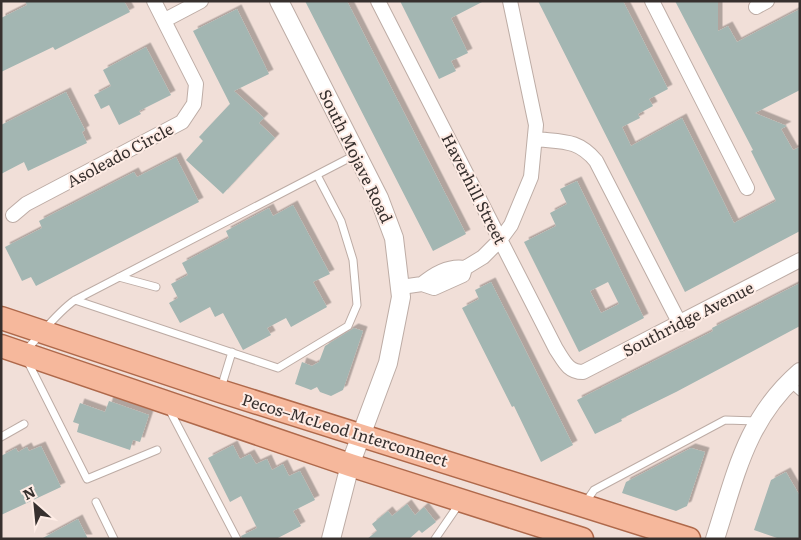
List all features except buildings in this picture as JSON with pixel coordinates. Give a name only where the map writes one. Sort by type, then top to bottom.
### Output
[{"type":"main road","name":"Pecos–McLeod Interconnect","points":[[1,318],[220,391],[689,539]]},
{"type":"main road","name":"Pecos–McLeod Interconnect","points":[[1,346],[350,465],[582,539]]},
{"type":"street","name":"Asoleado Circle","points":[[13,215],[26,204],[182,122],[194,104],[196,84],[154,1]]},
{"type":"street","points":[[165,20],[201,1]]},
{"type":"street","name":"South Mojave Road","points":[[279,1],[379,198],[394,238],[401,287],[401,297],[388,363],[360,434],[331,539]]},
{"type":"street","name":"Haverhill Street","points":[[378,1],[556,349],[569,369],[576,372]]},
{"type":"street","points":[[401,287],[422,284],[434,288],[462,275],[465,268],[482,257],[500,240],[511,225],[531,177],[536,125],[510,1]]},
{"type":"street","points":[[652,1],[747,188]]},
{"type":"street","points":[[536,139],[574,143],[589,152],[596,162],[680,324]]},
{"type":"street","name":"Southridge Avenue","points":[[576,372],[583,372],[680,324],[800,260]]},
{"type":"street","points":[[716,539],[742,454],[758,421],[796,382]]},
{"type":"lane","points":[[157,450],[87,479],[23,353],[44,332],[60,311],[75,300],[357,154]]},
{"type":"lane","points":[[75,300],[278,368],[348,326],[357,305],[354,260],[341,221],[317,175]]},
{"type":"lane","points":[[119,277],[156,287]]},
{"type":"lane","points":[[220,391],[232,352]]},
{"type":"lane","points":[[165,402],[237,539]]},
{"type":"lane","points":[[584,505],[594,490],[725,420],[758,421]]},
{"type":"lane","points":[[1,437],[24,424]]},
{"type":"lane","points":[[435,539],[462,500]]},
{"type":"lane","points":[[96,502],[114,539]]}]
